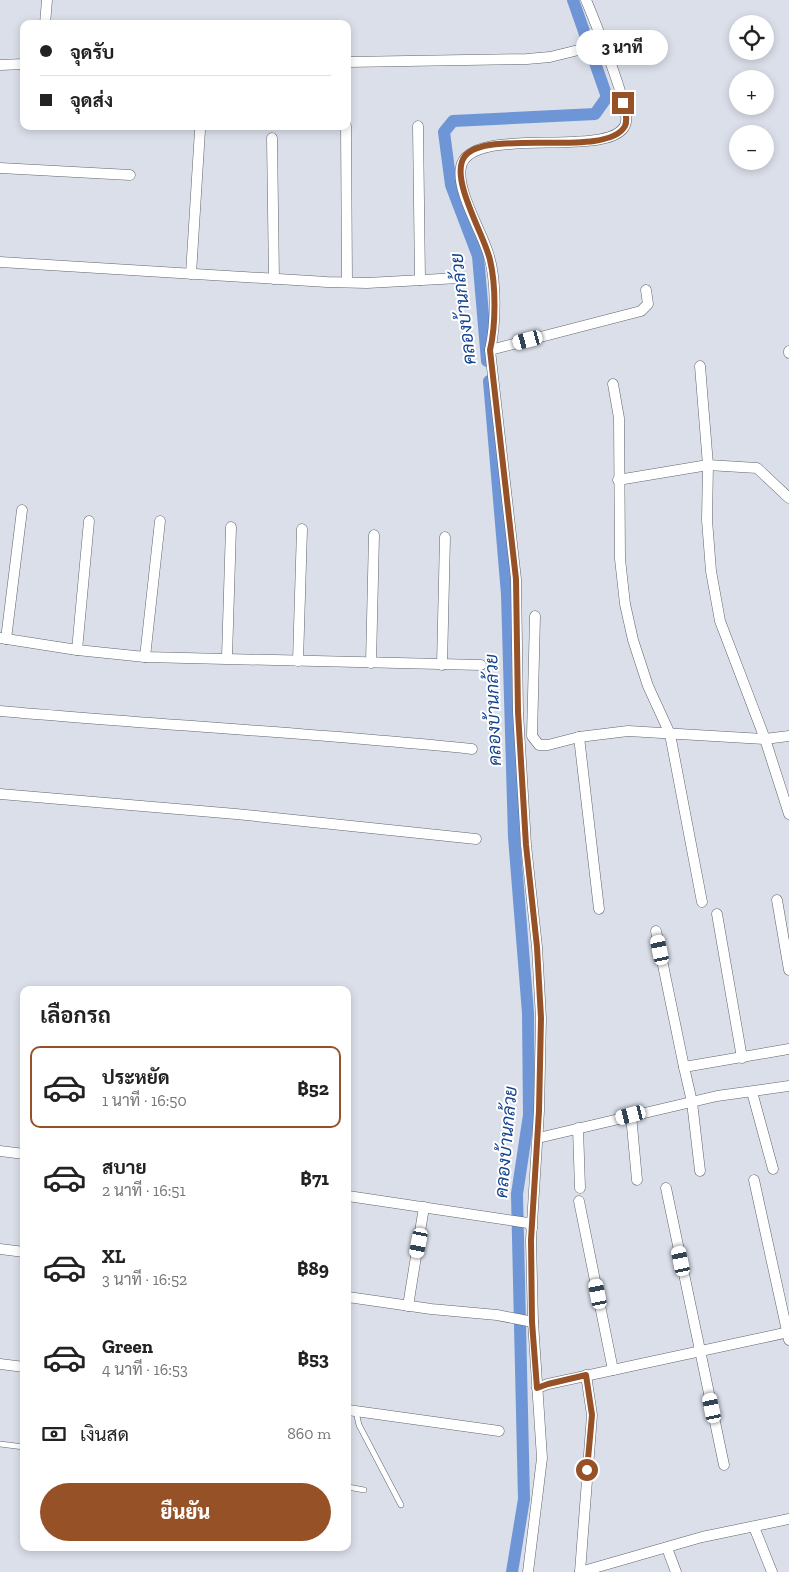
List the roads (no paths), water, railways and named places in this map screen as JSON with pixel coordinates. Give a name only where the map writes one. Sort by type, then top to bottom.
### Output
[{"type":"street","points":[[46,20],[47,0]]},
{"type":"street","points":[[528,1572],[542,1458],[537,1388],[529,1321],[530,1225],[538,1138],[541,1018],[537,947],[526,845],[518,722],[516,579],[490,350],[494,333],[491,261],[464,191],[460,167],[465,156],[479,148],[577,142],[607,138],[618,133],[626,122],[625,113],[586,0]]},
{"type":"street","points":[[351,62],[527,59],[576,52],[601,44]]},
{"type":"street","points":[[0,65],[20,64]]},
{"type":"street","points":[[418,126],[420,280]]},
{"type":"street","points":[[191,274],[200,130]]},
{"type":"street","points":[[346,130],[347,282]]},
{"type":"street","points":[[272,138],[274,279]]},
{"type":"street","points":[[0,168],[130,174]]},
{"type":"street","points":[[0,262],[347,282],[459,278]]},
{"type":"street","points":[[490,350],[641,311],[648,304],[646,290]]},
{"type":"street","points":[[700,366],[708,465],[707,520],[711,571],[720,621],[765,740],[789,814]]},
{"type":"street","points":[[613,384],[619,418],[620,559],[625,604],[633,640],[648,686],[670,734],[702,902]]},
{"type":"street","points":[[618,480],[708,465],[758,468],[789,498]]},
{"type":"street","points":[[22,510],[3,638],[77,650],[145,657],[227,657],[298,661],[481,665]]},
{"type":"street","points":[[77,650],[89,521]]},
{"type":"street","points":[[145,657],[160,521]]},
{"type":"street","points":[[227,657],[231,526]]},
{"type":"street","points":[[298,661],[302,529]]},
{"type":"street","points":[[371,663],[374,535]]},
{"type":"street","points":[[442,665],[445,537]]},
{"type":"street","points":[[535,616],[532,736],[539,744],[548,745],[579,737],[628,731],[765,740],[789,736]]},
{"type":"street","points":[[0,711],[246,732],[368,739],[472,749]]},
{"type":"street","points":[[579,737],[599,909]]},
{"type":"street","points":[[0,794],[236,814],[476,839]]},
{"type":"street","points":[[778,900],[789,970]]},
{"type":"street","points":[[717,914],[742,1058]]},
{"type":"street","points":[[656,931],[692,1102],[700,1170]]},
{"type":"street","points":[[684,1067],[789,1049]]},
{"type":"street","points":[[538,1138],[692,1102],[789,1086]]},
{"type":"street","points":[[752,1092],[772,1169]]},
{"type":"street","points":[[631,1115],[637,1180]]},
{"type":"street","points":[[578,1128],[580,1188]]},
{"type":"street","points":[[0,1151],[20,1154]]},
{"type":"street","points":[[537,1388],[586,1375],[788,1335],[754,1180]]},
{"type":"street","points":[[666,1188],[724,1465]]},
{"type":"street","points":[[351,1196],[499,1218],[530,1225]]},
{"type":"street","points":[[579,1201],[613,1370]]},
{"type":"street","points":[[408,1306],[424,1207]]},
{"type":"street","points":[[0,1249],[20,1252]]},
{"type":"street","points":[[351,1297],[408,1306],[497,1315],[529,1321]]},
{"type":"street","points":[[0,1364],[20,1366]]},
{"type":"street","points":[[586,1375],[592,1415],[580,1572],[667,1548],[789,1519]]},
{"type":"street","points":[[352,1411],[499,1431]]},
{"type":"street","points":[[754,1526],[772,1572]]},
{"type":"street","points":[[667,1548],[676,1572]]},
{"type":"lane","points":[[352,1411],[401,1505]]},
{"type":"lane","points":[[0,1444],[20,1446]]},
{"type":"lane","points":[[351,1488],[364,1490]]},
{"type":"waterway","name":"คลองบ้านกล้วย","points":[[487,361],[478,256],[451,185],[444,132],[453,121],[595,114],[607,97],[573,0]]},
{"type":"waterway","name":"คลองบ้านกล้วย","points":[[489,381],[507,594],[514,837],[528,1013],[529,1115],[517,1194],[524,1499],[512,1572]]}]
